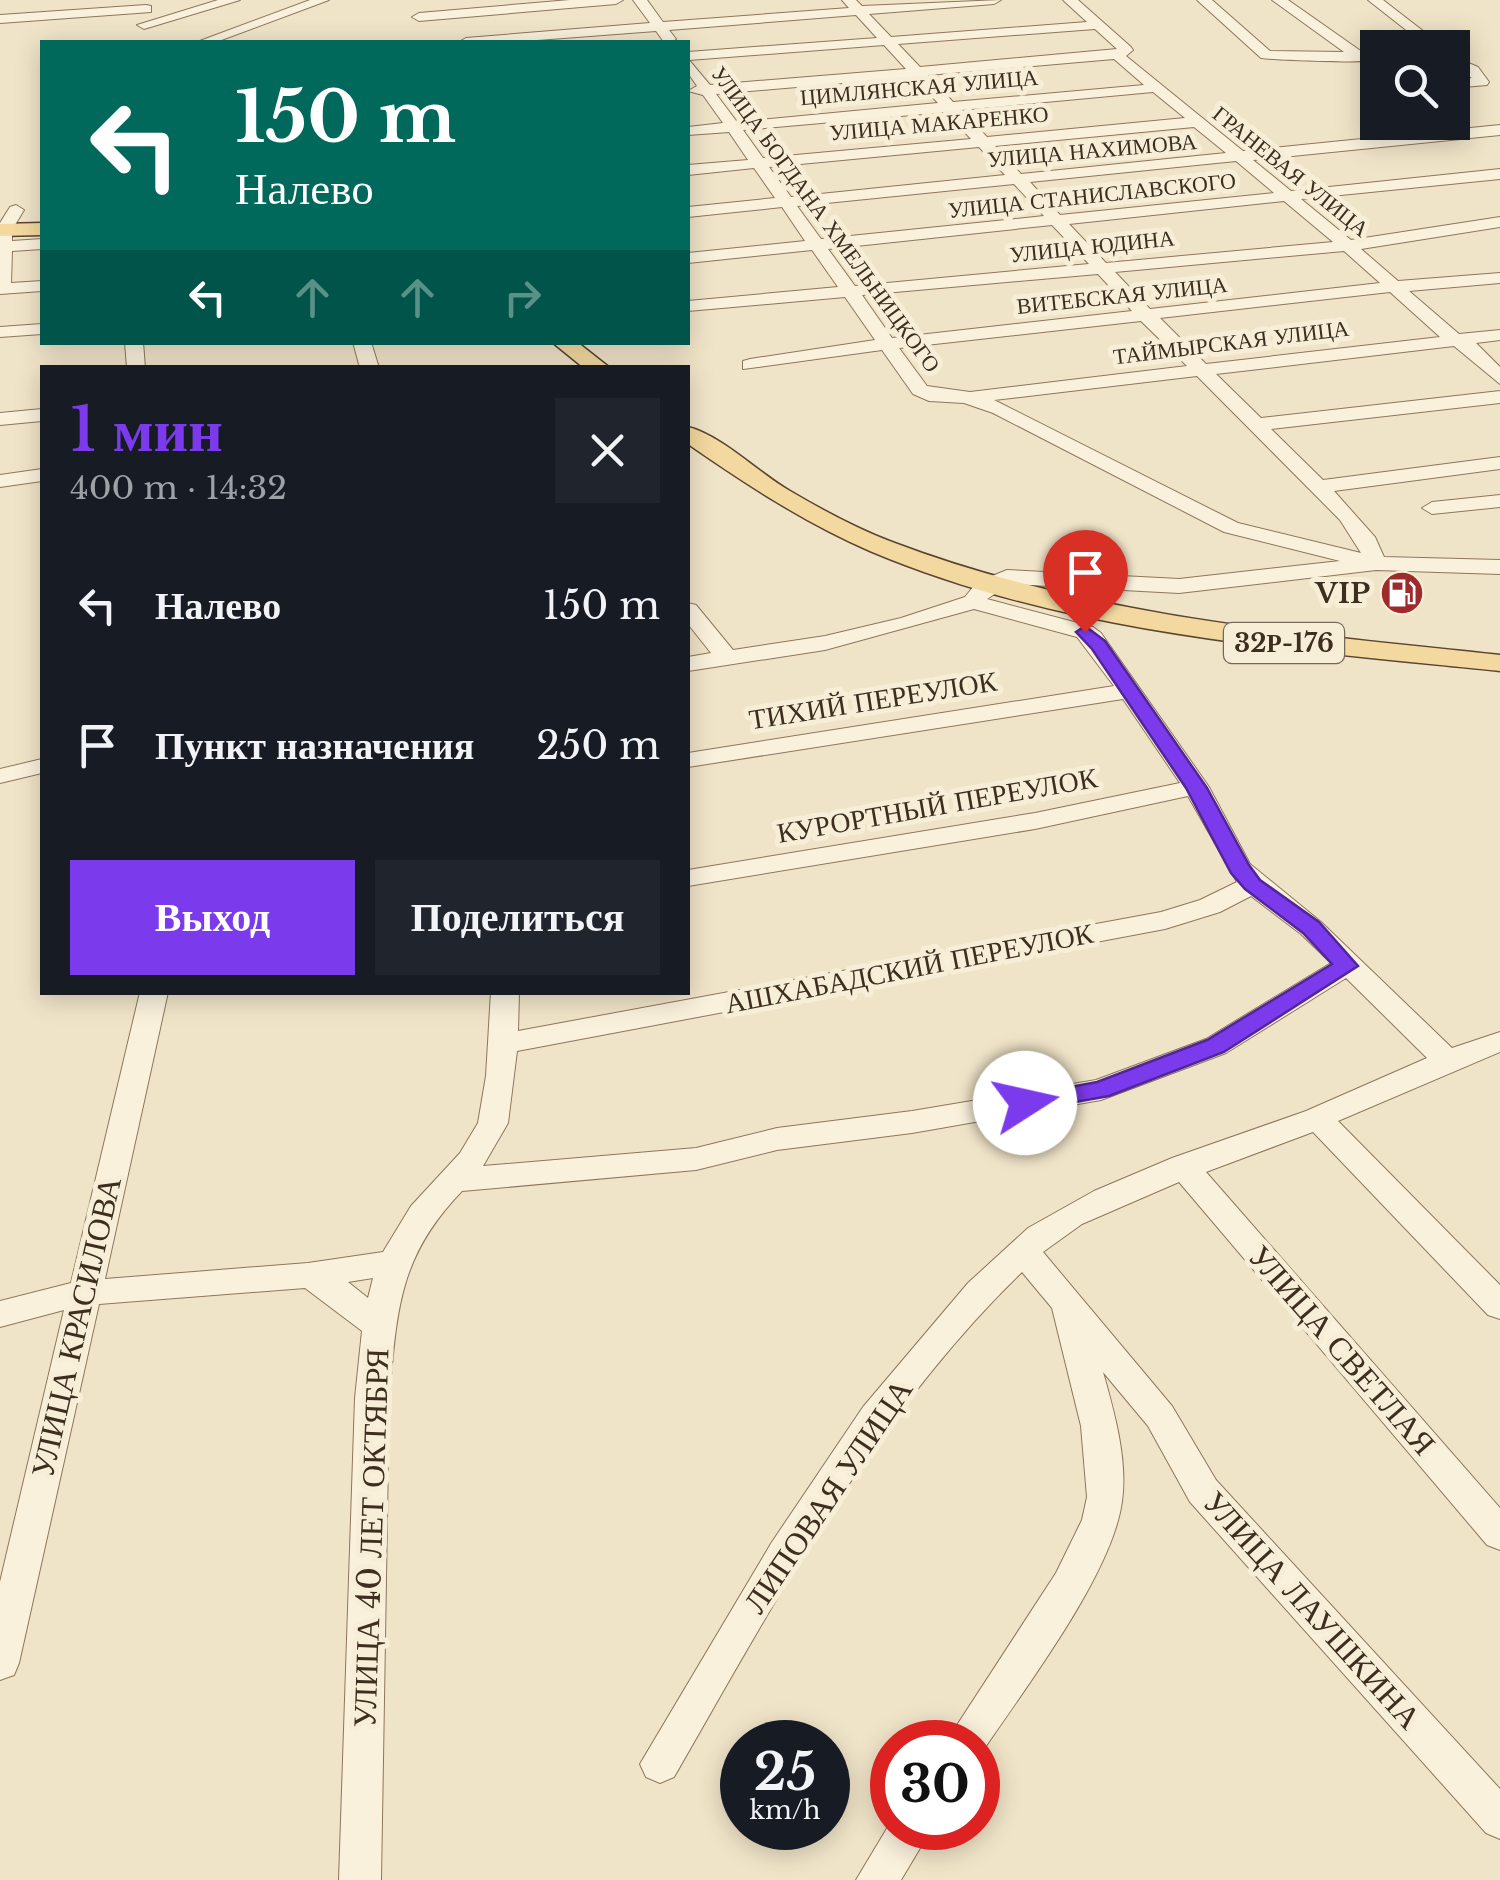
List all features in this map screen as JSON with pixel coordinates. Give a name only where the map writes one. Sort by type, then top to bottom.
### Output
[{"type":"main road","points":[[9,222],[40,229]]},
{"type":"main road","points":[[566,345],[595,365]]},
{"type":"main road","name":"32Р-176","points":[[690,435],[750,480],[840,530],[979,594],[1229,636],[1500,662]]},
{"type":"street","points":[[0,10],[1,0]]},
{"type":"street","points":[[0,18],[146,11],[234,0]]},
{"type":"street","points":[[210,40],[322,0]]},
{"type":"street","points":[[411,0],[423,23],[616,0]]},
{"type":"street","points":[[640,0],[670,40]]},
{"type":"street","points":[[490,40],[855,6],[994,0]]},
{"type":"street","name":"ГРАНЕВАЯ УЛИЦА","points":[[1070,0],[1126,50],[1117,55],[1154,88],[1292,198],[1500,378]]},
{"type":"street","points":[[1204,0],[1266,55],[1360,56]]},
{"type":"street","points":[[1279,0],[1360,51]]},
{"type":"street","points":[[1376,0],[1414,30]]},
{"type":"street","points":[[855,6],[953,106],[1146,316],[1368,542],[1376,563]]},
{"type":"street","points":[[145,40],[146,11]]},
{"type":"street","points":[[690,60],[1098,25]]},
{"type":"street","points":[[697,91],[1117,55]]},
{"type":"street","name":"УЛИЦА БОГДАНА ХМЕЛЬНИЦКОГО","points":[[690,67],[697,91],[731,126],[920,390],[929,395],[967,398],[1000,410],[1231,528],[1376,563]]},
{"type":"street","points":[[1470,70],[1482,82],[1470,83]]},
{"type":"street","name":"ЦИМЛЯНСКАЯ УЛИЦА","points":[[690,131],[1154,88]]},
{"type":"street","name":"УЛИЦА МАКАРЕНКО","points":[[690,170],[1195,122]]},
{"type":"street","points":[[1470,124],[1500,143]]},
{"type":"street","name":"УЛИЦА НАХИМОВА","points":[[690,212],[1243,159],[1500,130]]},
{"type":"street","name":"УЛИЦА СТАНИСЛАВСКОГО","points":[[690,258],[1500,174]]},
{"type":"street","points":[[40,243],[9,222],[1,289],[40,286]]},
{"type":"street","name":"УЛИЦА ЮДИНА","points":[[690,306],[1348,246],[1500,222]]},
{"type":"street","name":"ВИТЕБСКАЯ УЛИЦА","points":[[750,365],[890,344],[1392,286],[1500,278]]},
{"type":"street","points":[[0,332],[40,329]]},
{"type":"street","name":"ТАЙМЫРСКАЯ УЛИЦА","points":[[967,398],[1500,335]]},
{"type":"street","points":[[1254,425],[1500,397]]},
{"type":"street","points":[[0,420],[40,415]]},
{"type":"street","points":[[1316,487],[1500,463]]},
{"type":"street","points":[[0,481],[40,475]]},
{"type":"street","points":[[1432,508],[1500,501]]},
{"type":"street","points":[[690,664],[825,644],[979,594],[1007,576],[1178,586],[1376,563],[1500,567]]},
{"type":"street","points":[[979,594],[1085,632],[1099,645],[1196,788],[1239,868],[1252,884],[1311,928],[1445,1058]]},
{"type":"street","points":[[690,612],[728,658]]},
{"type":"street","name":"ТИХИЙ ПЕРЕУЛОК","points":[[690,760],[1128,691]]},
{"type":"street","points":[[0,776],[40,766]]},
{"type":"street","name":"КУРОРТНЫЙ ПЕРЕУЛОК","points":[[690,878],[1035,821],[1196,788]]},
{"type":"street","name":"АШХАБАДСКИЙ ПЕРЕУЛОК","points":[[500,1044],[1165,920],[1210,906],[1252,884]]},
{"type":"street","points":[[452,1180],[696,1159],[777,1139],[912,1122],[1101,1090],[1216,1046],[1346,966]]},
{"type":"street","name":"УЛИЦА КРАСИЛОВА","points":[[0,1663],[153,995]]},
{"type":"street","name":"УЛИЦА 40 ЛЕТ ОКТЯБРЯ","points":[[360,1880],[372,1398],[380,1326],[392,1263],[420,1216],[485,1143],[494,1120],[505,995]]},
{"type":"street","name":"ЛИПОВАЯ УЛИЦА","points":[[660,1764],[808,1513],[924,1353],[1024,1250],[1066,1218],[1183,1166],[1317,1118],[1445,1058],[1500,1042]]},
{"type":"street","points":[[1317,1118],[1500,1306]]},
{"type":"street","name":"УЛИЦА СВЕТЛАЯ","points":[[1183,1166],[1500,1534]]},
{"type":"street","name":"УЛИЦА ЛАУШКИНА","points":[[1024,1250],[1160,1416],[1203,1492],[1500,1819]]},
{"type":"street","points":[[0,1314],[82,1293],[308,1275],[392,1263]]},
{"type":"street","points":[[308,1275],[328,1284],[380,1326]]},
{"type":"street","points":[[980,1720],[1086,1557],[1105,1499],[1094,1412],[1065,1298]]},
{"type":"street","points":[[877,1880],[897,1850]]},
{"type":"place","name":"VIP","points":[[1402,593]]},
{"type":"route","points":[[1025,1103],[1101,1090],[1216,1046],[1346,966],[1311,928],[1252,884],[1239,868],[1196,788],[1099,645],[1085,632]]}]
